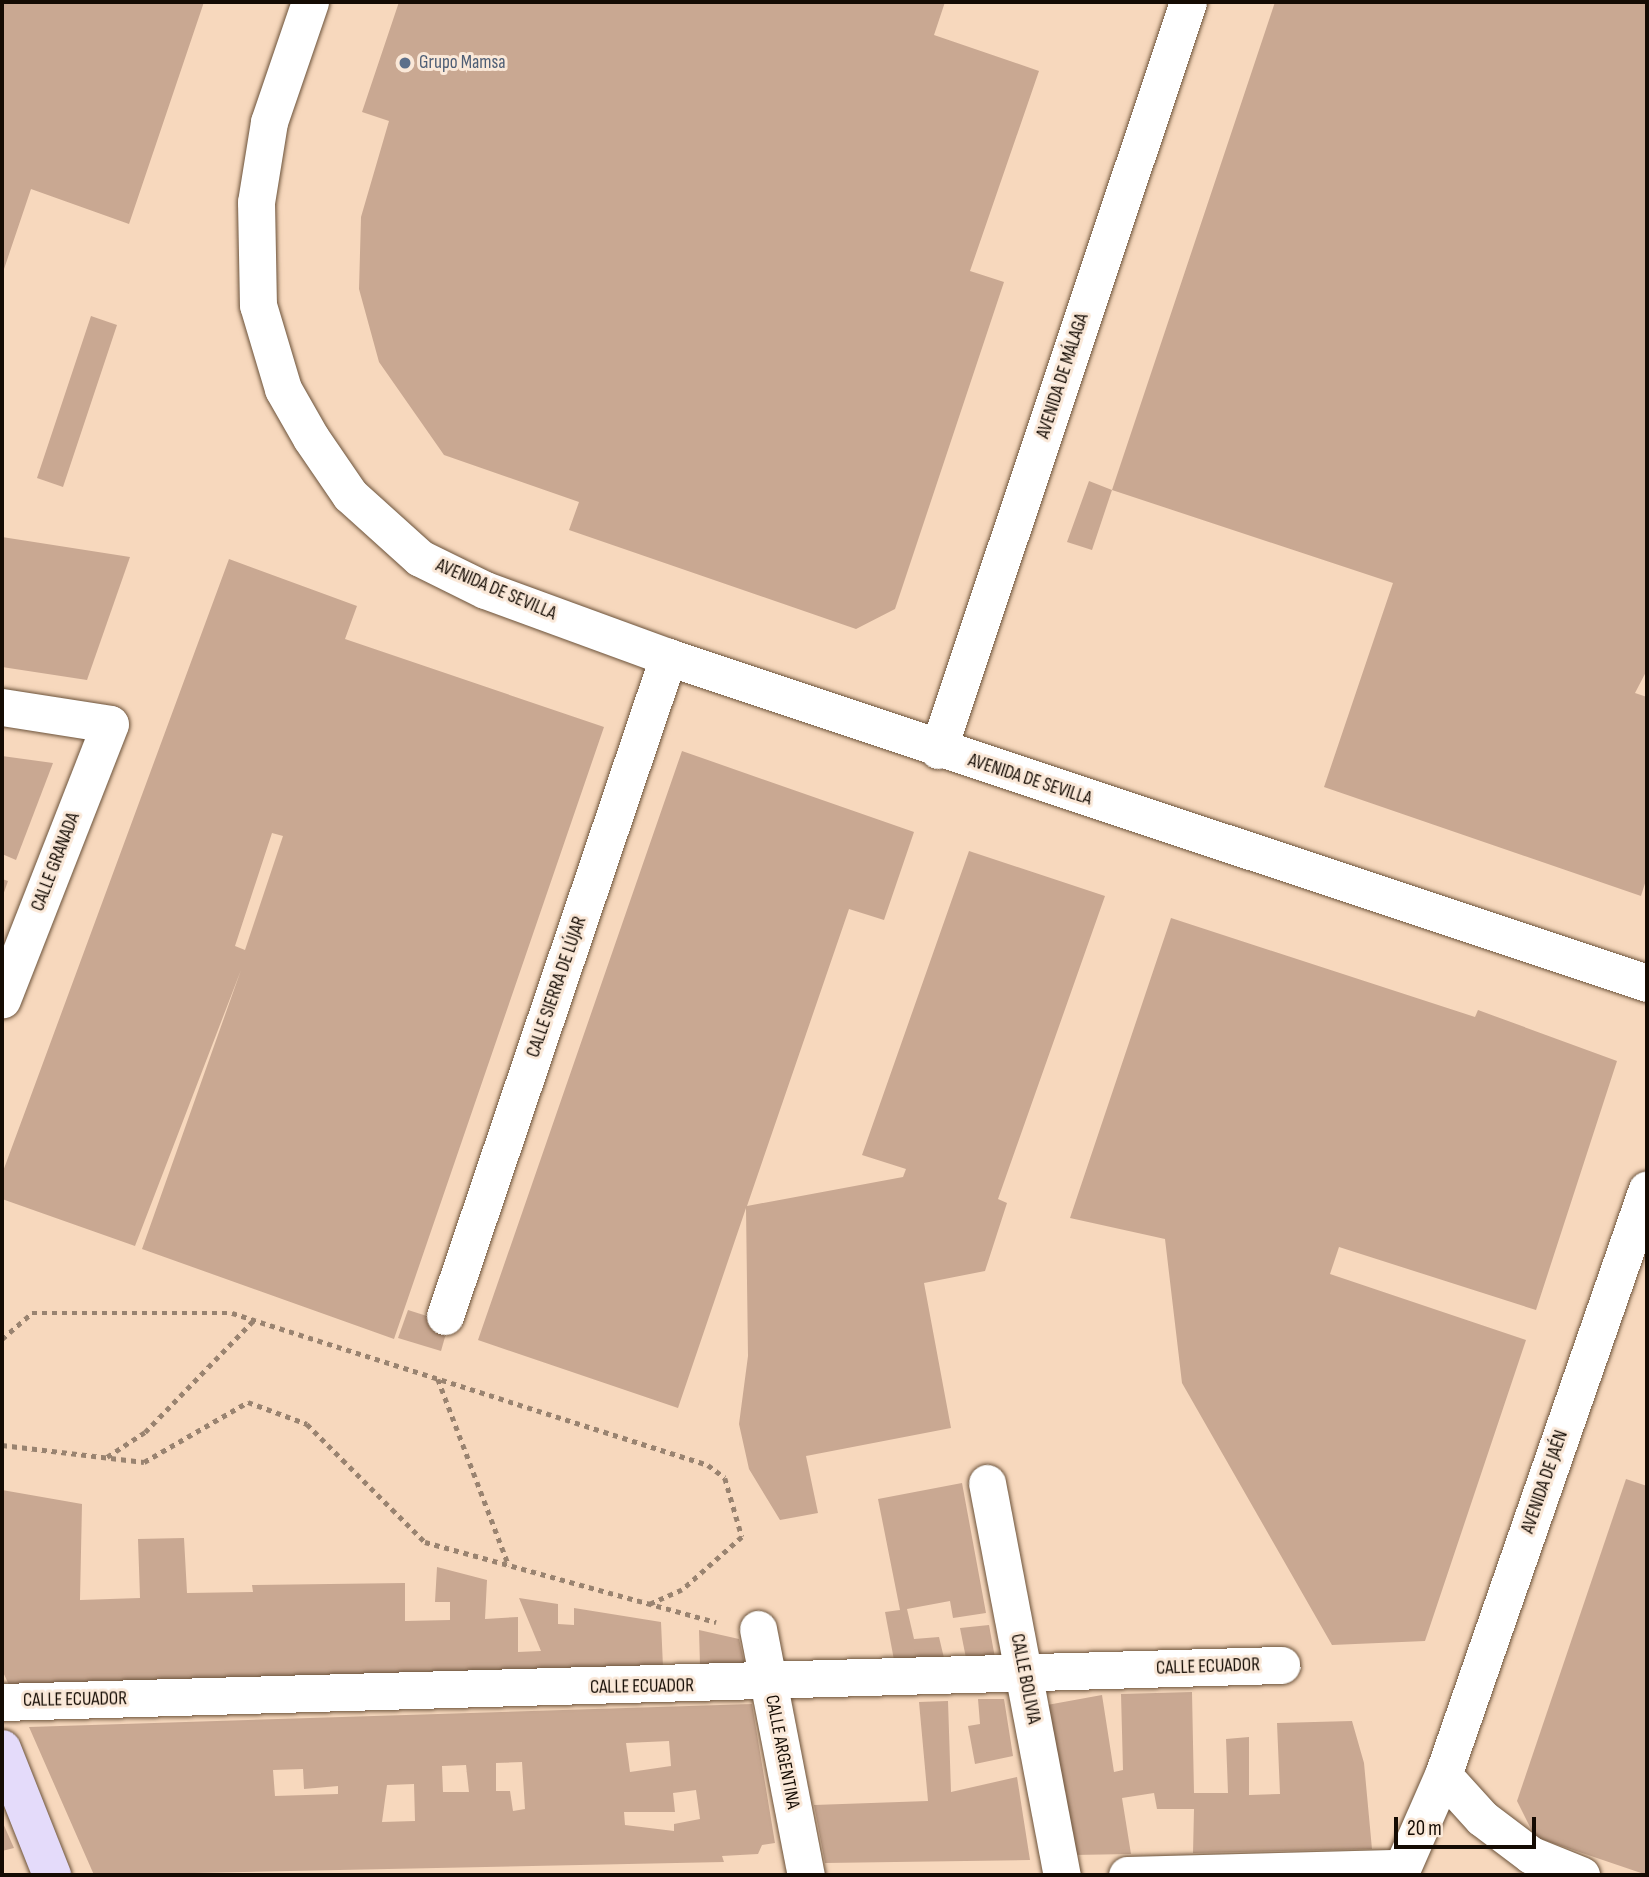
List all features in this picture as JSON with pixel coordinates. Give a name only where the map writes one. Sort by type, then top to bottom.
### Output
[{"type":"street","name":"AVENIDA DE SEVILLA","points":[[310,2],[269,122],[256,202],[258,305],[283,389],[311,439],[350,495],[420,558],[485,590],[668,657],[939,750],[1647,983]]},
{"type":"street","name":"AVENIDA DE MÁLAGA","points":[[939,750],[1188,2]]},
{"type":"street","name":"CALLE SIERRA DE LÚJAR","points":[[445,1316],[668,657]]},
{"type":"street","name":"CALLE GRANADA","points":[[2,707],[110,724],[4,988]]},
{"type":"street","name":"AVENIDA DE JAÉN","points":[[1401,1872],[1443,1775],[1647,1189]]},
{"type":"street","name":"CALLE BOLIVIA","points":[[987,1483],[1062,1875]]},
{"type":"street","name":"CALLE ARGENTINA","points":[[758,1629],[806,1875]]},
{"type":"street","name":"CALLE ECUADOR","points":[[2,1702],[769,1684],[1024,1672],[1281,1665]]},
{"type":"street","points":[[3,1754],[52,1875]]},
{"type":"street","points":[[1443,1775],[1482,1818],[1531,1855],[1581,1875]]},
{"type":"street","points":[[1127,1875],[1401,1872]]},
{"type":"path","points":[[2,1339],[32,1313],[232,1313],[708,1465],[725,1478],[742,1537],[682,1590],[648,1605]]},
{"type":"path","points":[[105,1458],[145,1432],[254,1320]]},
{"type":"path","points":[[438,1378],[509,1566]]},
{"type":"path","points":[[2,1445],[144,1462],[248,1402],[307,1424],[425,1542],[648,1605],[758,1629]]},
{"type":"building","points":[[2,2],[204,2],[129,224],[31,189],[2,275]]},
{"type":"building","points":[[399,2],[945,2],[934,35],[1039,71],[970,271],[1004,282],[895,609],[856,629],[569,530],[579,502],[444,455],[379,362],[359,289],[361,217],[389,121],[362,112]]},
{"type":"building","points":[[1275,2],[1647,2],[1647,670],[1635,693],[1647,697],[1647,877],[1641,896],[1324,787],[1393,583],[1112,490]]},
{"type":"building","points":[[91,316],[117,325],[63,487],[37,478]]},
{"type":"building","points":[[1089,481],[1112,490],[1092,550],[1067,542]]},
{"type":"building","points":[[2,537],[130,557],[87,680],[2,667]]},
{"type":"building","points":[[229,559],[357,606],[345,639],[604,727],[394,1339],[142,1249],[241,970],[135,1246],[2,1199],[2,1174]],"holes":[[[272,833],[283,836],[245,950],[235,946]]]},
{"type":"building","points":[[682,751],[914,832],[884,920],[849,909],[747,1206],[903,1177],[906,1169],[862,1155],[969,851],[1105,896],[998,1199],[1007,1203],[985,1271],[924,1283],[951,1428],[806,1456],[818,1513],[780,1520],[749,1469],[739,1424],[748,1356],[746,1208],[678,1408],[478,1340]]},
{"type":"building","points":[[2,756],[53,763],[16,860],[2,854]]},
{"type":"building","points":[[2,879],[8,881],[2,898]]},
{"type":"building","points":[[1171,918],[1475,1017],[1478,1010],[1617,1061],[1536,1310],[1339,1247],[1330,1274],[1526,1340],[1425,1641],[1332,1645],[1182,1383],[1165,1239],[1070,1218]]},
{"type":"building","points":[[408,1310],[449,1323],[441,1351],[398,1338]]},
{"type":"building","points":[[1626,1479],[1647,1486],[1647,1875],[1535,1837],[1517,1801]]},
{"type":"building","points":[[962,1483],[986,1613],[953,1618],[950,1601],[907,1609],[914,1639],[939,1637],[944,1658],[894,1660],[885,1612],[900,1610],[878,1499]]},
{"type":"building","points":[[2,1490],[82,1504],[80,1600],[140,1598],[138,1539],[184,1538],[187,1593],[253,1592],[252,1585],[405,1583],[405,1621],[450,1620],[450,1602],[435,1602],[437,1567],[487,1580],[485,1619],[518,1617],[518,1652],[541,1651],[519,1598],[558,1604],[558,1624],[574,1625],[574,1608],[661,1622],[663,1667],[9,1685],[2,1670]]},
{"type":"building","points":[[989,1625],[995,1658],[966,1658],[960,1628]]},
{"type":"building","points":[[699,1630],[739,1639],[745,1665],[700,1666]]},
{"type":"building","points":[[1192,1692],[1194,1793],[1228,1793],[1226,1739],[1249,1737],[1249,1795],[1280,1794],[1277,1723],[1352,1721],[1364,1763],[1372,1849],[1193,1853],[1194,1809],[1157,1809],[1154,1793],[1122,1798],[1131,1854],[1073,1855],[1047,1705],[1102,1695],[1114,1772],[1123,1770],[1121,1694]]},
{"type":"building","points":[[978,1699],[1004,1699],[1013,1756],[975,1764],[968,1726],[980,1724]]},
{"type":"building","points":[[948,1701],[951,1792],[1017,1777],[1030,1860],[825,1863],[814,1805],[928,1801],[919,1702]]},
{"type":"building","points":[[752,1704],[775,1843],[762,1845],[758,1854],[722,1856],[724,1862],[94,1875],[29,1727]],"holes":[[[669,1741],[671,1766],[630,1772],[626,1743]],[[522,1762],[525,1809],[513,1811],[510,1791],[496,1791],[496,1763]],[[466,1765],[469,1792],[443,1792],[442,1766]],[[303,1769],[304,1789],[338,1786],[338,1794],[275,1796],[273,1770]],[[414,1784],[415,1821],[382,1822],[387,1785]],[[696,1790],[700,1819],[674,1824],[674,1831],[625,1825],[624,1812],[675,1812],[673,1793]]]},
{"type":"building","points":[[2,1821],[14,1848],[2,1851]]},
{"type":"place","name":"Grupo Mamsa","points":[[405,63]]}]
